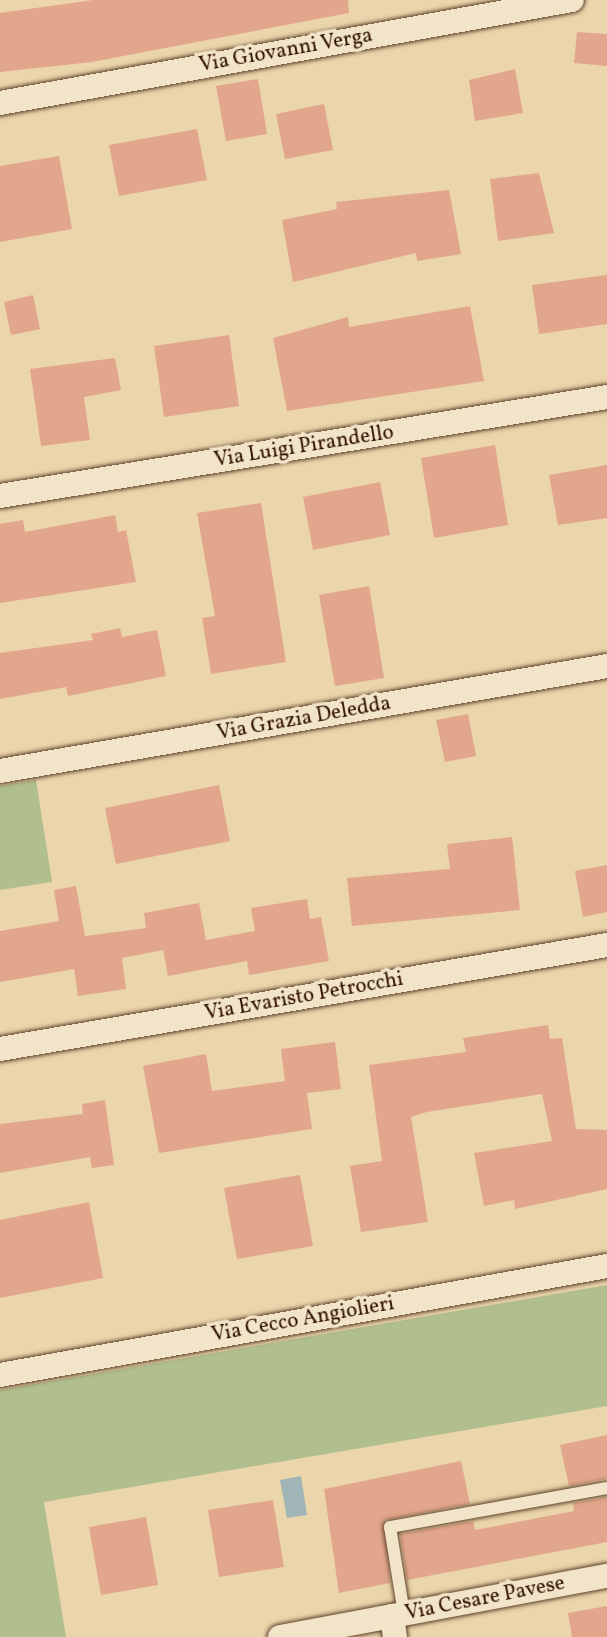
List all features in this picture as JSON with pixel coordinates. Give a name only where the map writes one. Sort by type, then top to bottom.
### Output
[{"type":"street","name":"Via Giovanni Verga","points":[[0,103],[572,0]]},
{"type":"street","name":"Via Luigi Pirandello","points":[[0,496],[607,397]]},
{"type":"street","name":"Via Grazia Deledda","points":[[0,771],[607,667]]},
{"type":"street","name":"Via Evaristo Petrocchi","points":[[0,1049],[607,946]]},
{"type":"street","name":"Via Cecco Angiolieri","points":[[0,1375],[607,1266]]},
{"type":"street","name":"Via Cesare Pavese","points":[[280,1637],[397,1622],[607,1576]]},
{"type":"lane","points":[[397,1622],[390,1527],[607,1488]]},
{"type":"green space","points":[[36,780],[52,882],[0,890],[0,786]]},
{"type":"green space","points":[[607,1285],[607,1406],[44,1502],[66,1637],[0,1637],[0,1390]]},
{"type":"shaded area","points":[[301,1476],[307,1515],[287,1518],[280,1480]]},
{"type":"building","points":[[93,0],[348,0],[349,13],[92,62],[0,72],[0,13]]},
{"type":"building","points":[[577,32],[607,34],[607,66],[574,63]]},
{"type":"building","points":[[515,69],[523,113],[475,121],[469,80]]},
{"type":"building","points":[[258,79],[267,134],[226,141],[216,86]]},
{"type":"building","points":[[324,104],[333,150],[285,159],[276,114]]},
{"type":"building","points":[[197,129],[207,180],[119,196],[109,145]]},
{"type":"building","points":[[59,156],[72,229],[0,242],[0,166]]},
{"type":"building","points":[[539,173],[554,233],[498,241],[490,179]]},
{"type":"building","points":[[449,190],[461,254],[417,261],[416,253],[293,282],[282,220],[337,209],[336,202]]},
{"type":"building","points":[[607,275],[607,324],[539,334],[532,285]]},
{"type":"building","points":[[33,295],[40,329],[11,335],[4,302]]},
{"type":"building","points":[[470,306],[484,381],[287,411],[273,338],[348,317],[349,327]]},
{"type":"building","points":[[229,335],[239,406],[164,417],[154,346]]},
{"type":"building","points":[[115,358],[121,390],[84,397],[90,440],[41,446],[30,369]]},
{"type":"building","points":[[495,445],[508,525],[434,538],[421,458]]},
{"type":"building","points":[[607,465],[607,518],[558,525],[549,475]]},
{"type":"building","points":[[380,482],[390,535],[313,550],[303,497]]},
{"type":"building","points":[[261,503],[286,662],[211,674],[202,618],[215,616],[197,513]]},
{"type":"building","points":[[115,515],[118,532],[126,530],[136,582],[0,603],[0,524],[23,520],[25,532]]},
{"type":"building","points":[[369,586],[384,678],[335,686],[319,595]]},
{"type":"building","points":[[120,628],[122,637],[157,630],[166,676],[68,696],[66,687],[0,699],[0,653],[93,640],[91,634]]},
{"type":"building","points":[[468,714],[476,756],[445,762],[436,720]]},
{"type":"building","points":[[219,785],[230,841],[116,864],[105,808]]},
{"type":"building","points":[[512,837],[520,910],[352,926],[347,878],[450,869],[447,844]]},
{"type":"building","points":[[607,865],[607,912],[583,917],[575,871]]},
{"type":"building","points":[[76,886],[85,936],[146,928],[144,913],[199,903],[206,940],[255,931],[251,908],[307,899],[310,919],[321,917],[329,961],[249,975],[247,961],[168,976],[163,950],[122,958],[126,989],[78,996],[74,969],[0,982],[0,931],[59,921],[54,890]]},
{"type":"building","points":[[548,1025],[550,1039],[562,1038],[576,1129],[607,1130],[607,1189],[515,1209],[514,1200],[484,1206],[474,1153],[552,1141],[542,1094],[427,1112],[411,1117],[428,1222],[361,1232],[350,1166],[382,1161],[369,1065],[466,1052],[463,1038]]},
{"type":"building","points":[[335,1042],[341,1089],[307,1093],[312,1129],[159,1153],[143,1066],[206,1054],[212,1091],[285,1081],[281,1049]]},
{"type":"building","points":[[105,1100],[114,1165],[92,1168],[90,1157],[0,1173],[0,1124],[83,1114],[82,1104]]},
{"type":"building","points":[[300,1175],[313,1246],[237,1259],[224,1188]]},
{"type":"building","points":[[89,1202],[103,1278],[0,1298],[0,1220]]},
{"type":"building","points":[[607,1435],[607,1479],[569,1486],[560,1445]]},
{"type":"building","points":[[461,1461],[470,1504],[385,1520],[390,1583],[339,1593],[324,1489]]},
{"type":"building","points":[[607,1497],[607,1542],[407,1580],[400,1534],[473,1521],[475,1530],[574,1511],[573,1503]]},
{"type":"building","points":[[273,1500],[284,1567],[219,1577],[208,1510]]},
{"type":"building","points":[[146,1517],[158,1585],[101,1595],[89,1527]]},
{"type":"building","points":[[607,1606],[607,1637],[572,1637],[568,1613]]}]
